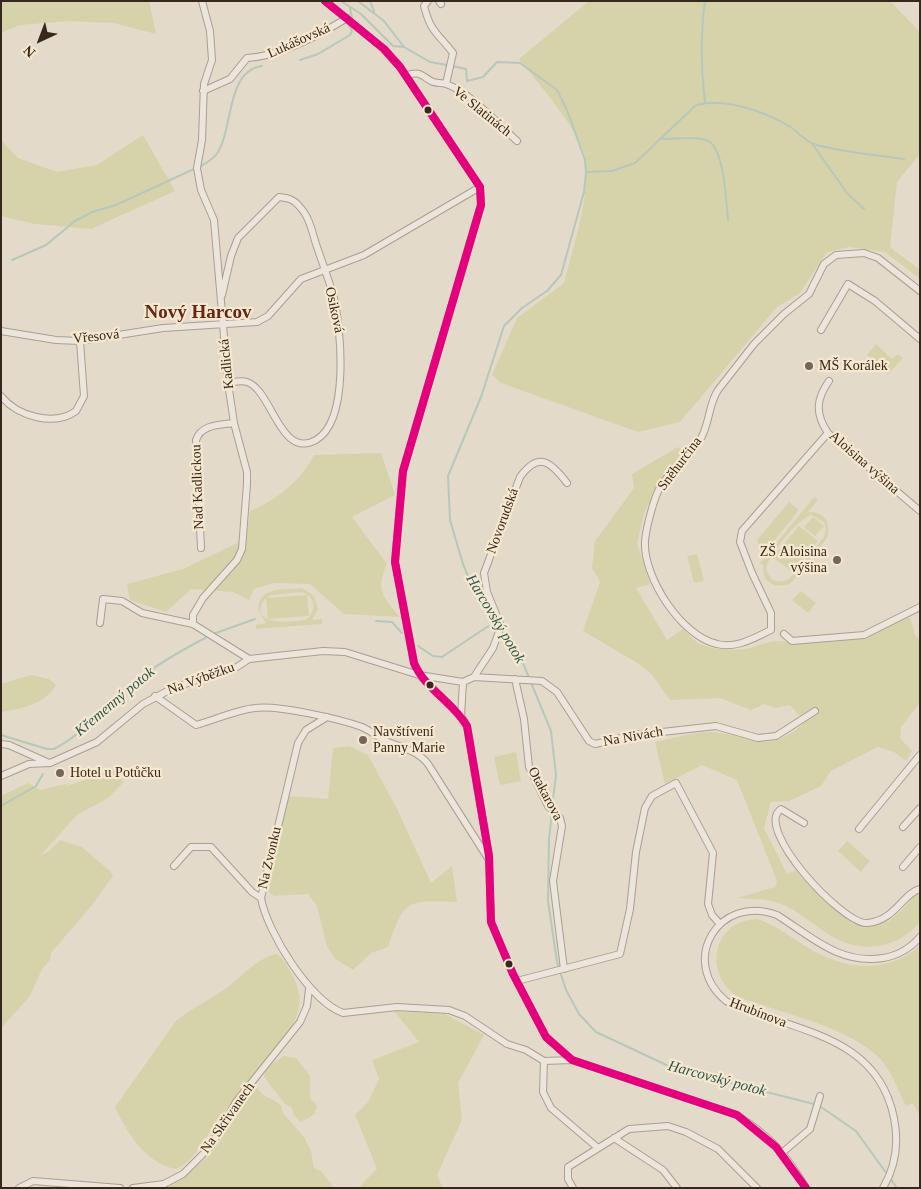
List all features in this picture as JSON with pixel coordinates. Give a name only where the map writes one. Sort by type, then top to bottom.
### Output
[{"type":"street","name":"Kadlická","points":[[193,624],[193,615],[203,598],[237,560],[242,549],[247,472],[234,423],[228,383],[214,220],[201,190],[197,168],[202,140],[204,90],[212,60],[210,31],[202,1]]},
{"type":"street","name":"Lukášovská","points":[[325,1],[384,49],[407,75],[480,187]]},
{"type":"street","name":"Ve Slatinách","points":[[428,1],[424,6],[428,22],[433,32],[453,53],[446,84]]},
{"type":"street","name":"Lukášovská","points":[[204,90],[230,78],[247,58],[264,57],[283,50],[347,18]]},
{"type":"street","name":"Ve Slatinách","points":[[407,75],[415,72],[420,73],[430,81],[446,84],[474,102],[517,141]]},
{"type":"street","name":"Vřesová","points":[[1,331],[56,340],[80,341],[163,328],[257,322],[268,316],[301,279],[364,255],[480,187]]},
{"type":"street","points":[[480,187],[481,205],[403,471],[396,562],[412,656],[419,675],[461,716],[469,735],[489,860],[491,922],[495,934],[546,1037],[572,1060]]},
{"type":"street","name":"Osiková","points":[[220,300],[231,256],[238,238],[279,198],[293,200],[306,214],[334,299],[341,358],[334,411],[330,424],[322,434],[308,442],[292,440],[283,431],[254,385],[239,381],[228,383]]},
{"type":"street","name":"Sněhurčina","points":[[828,433],[742,531],[740,542],[752,574],[771,613],[771,630],[742,644],[716,644],[698,635],[675,617],[661,596],[649,564],[645,541],[660,486],[699,441],[704,432],[714,397],[718,390],[754,344],[784,314],[810,294],[824,264],[836,255],[864,253],[878,258],[920,291]]},
{"type":"street","points":[[821,330],[848,284],[875,301],[920,339]]},
{"type":"street","points":[[1,396],[17,411],[27,415],[61,418],[76,411],[84,396],[80,341]]},
{"type":"street","name":"Aloisina výšina","points":[[829,381],[817,405],[820,422],[828,433],[920,511]]},
{"type":"street","name":"Nad Kadlickou","points":[[200,548],[196,440],[198,435],[207,428],[234,423]]},
{"type":"street","name":"Novorudská","points":[[474,677],[498,638],[501,626],[487,592],[484,573],[520,477],[528,466],[538,461],[547,462],[567,483]]},
{"type":"street","points":[[100,623],[101,602],[106,598],[122,600],[142,613],[193,624],[249,659]]},
{"type":"street","points":[[784,634],[792,641],[864,634],[920,607]]},
{"type":"street","name":"Na Výběžku","points":[[1,776],[29,764],[50,763],[97,742],[155,696],[237,667],[249,659],[323,651],[345,652],[419,675],[463,682]]},
{"type":"street","points":[[461,716],[463,682],[474,677]]},
{"type":"street","name":"Na Nivách","points":[[474,677],[547,682],[557,692],[589,741],[595,744],[635,735],[716,726],[758,738],[776,736],[814,711]]},
{"type":"street","name":"Otakarova","points":[[515,679],[524,719],[530,767],[548,806],[560,818],[562,826],[553,881],[563,969]]},
{"type":"street","points":[[155,696],[196,725],[256,708],[327,717],[363,727],[382,739],[422,756],[489,860]]},
{"type":"street","name":"Na Zvonku","points":[[174,866],[191,847],[210,847],[252,892],[261,898],[298,743],[306,730],[327,717]]},
{"type":"street","points":[[1,744],[9,745],[50,763]]},
{"type":"street","points":[[860,829],[920,755]]},
{"type":"street","points":[[517,981],[620,954],[630,909],[636,852],[645,808],[652,796],[676,783],[713,853],[708,904],[712,915],[720,924],[737,913],[768,912],[786,920],[829,950],[860,959],[887,958],[902,952],[920,937]]},
{"type":"street","points":[[903,827],[920,808]]},
{"type":"street","points":[[804,823],[782,810],[776,813],[777,833],[802,873],[854,920],[867,923],[888,917],[920,889]]},
{"type":"street","points":[[903,867],[920,847]]},
{"type":"street","points":[[261,898],[264,913],[276,937],[309,989],[343,1013],[397,1007],[449,1010],[465,1016],[507,1044],[526,1050],[544,1061],[572,1060],[737,1115],[759,1130],[783,1152],[805,1187]]},
{"type":"street","name":"Hrubínova","points":[[720,924],[709,938],[705,957],[707,974],[715,989],[732,1005],[841,1044],[865,1062],[881,1083],[892,1108],[896,1138],[892,1169],[884,1186]]},
{"type":"street","name":"Na Skřivanech","points":[[134,1188],[164,1184],[183,1174],[211,1146],[244,1092],[300,1022],[307,1006],[309,989]]},
{"type":"street","points":[[544,1061],[543,1092],[551,1108],[598,1148]]},
{"type":"street","points":[[783,1152],[810,1130],[820,1098]]},
{"type":"street","points":[[573,1188],[568,1179],[568,1168],[598,1148],[629,1129],[668,1126],[686,1132],[718,1149],[757,1188]]},
{"type":"street","points":[[614,1138],[663,1170],[677,1188]]},
{"type":"street","points":[[19,1188],[33,1181],[120,1188]]},
{"type":"shaded area","points":[[1,1],[149,1],[156,34],[114,23],[69,21],[20,25],[1,33]]},
{"type":"shaded area","points":[[589,1],[890,1],[920,32],[920,154],[897,182],[890,247],[920,270],[920,279],[885,252],[849,247],[827,252],[800,293],[777,307],[680,422],[638,432],[501,383],[492,375],[517,318],[564,283],[581,218],[586,184],[584,154],[574,131],[519,59]]},
{"type":"shaded area","points":[[143,135],[175,191],[91,229],[35,224],[1,216],[1,140],[18,158],[57,172],[97,165]]},
{"type":"shaded area","points":[[876,344],[892,359],[898,354],[903,358],[888,374],[867,355]]},
{"type":"shaded area","points":[[678,447],[684,451],[645,510],[637,543],[650,584],[636,588],[667,640],[683,629],[700,644],[711,648],[732,650],[750,648],[776,641],[792,643],[863,638],[910,617],[915,635],[920,639],[920,703],[901,727],[900,738],[912,751],[906,761],[894,752],[878,747],[831,771],[821,786],[789,801],[771,802],[764,828],[787,874],[796,870],[801,877],[851,923],[867,925],[888,922],[904,908],[916,893],[920,894],[920,922],[896,941],[878,946],[848,944],[836,939],[803,916],[778,903],[763,899],[737,898],[775,887],[777,881],[737,780],[702,765],[665,784],[655,742],[706,732],[760,741],[780,739],[792,733],[805,722],[790,705],[775,708],[764,704],[751,710],[720,698],[670,700],[652,675],[639,664],[583,631],[600,582],[592,568],[595,541],[634,488],[632,474]]},
{"type":"shaded area","points":[[381,453],[395,495],[352,517],[387,564],[383,573],[381,587],[385,598],[400,617],[344,614],[310,584],[274,583],[254,589],[249,600],[233,592],[191,589],[166,612],[130,600],[127,584],[183,569],[246,539],[250,511],[269,502],[287,489],[302,473],[314,455]]},
{"type":"shaded area","points":[[814,497],[818,500],[808,512],[814,512],[825,519],[828,527],[827,538],[791,583],[780,586],[773,584],[764,577],[763,565],[760,563]],"holes":[[[812,515],[824,522],[826,528],[824,537],[790,578],[782,582],[772,580],[766,570],[767,564],[784,538],[806,517]]]},
{"type":"shaded area","points":[[789,502],[799,510],[763,554],[760,551],[757,540]]},
{"type":"shaded area","points":[[813,517],[824,526],[815,536],[804,527]]},
{"type":"shaded area","points":[[799,526],[818,541],[792,572],[773,557]]},
{"type":"shaded area","points":[[697,554],[704,581],[694,583],[687,556]]},
{"type":"shaded area","points":[[302,588],[314,596],[318,609],[312,620],[322,619],[322,624],[256,629],[256,625],[266,623],[258,609],[259,602],[263,596],[280,589]],"holes":[[[301,592],[307,595],[267,598],[271,595]],[[307,595],[313,604],[312,612],[307,619],[291,622],[268,619],[309,616]],[[266,598],[268,619],[261,613],[261,607]]]},
{"type":"shaded area","points":[[801,591],[816,603],[808,613],[792,600]]},
{"type":"shaded area","points":[[31,675],[49,679],[56,685],[46,697],[32,705],[1,712],[1,684]]},
{"type":"shaded area","points":[[349,746],[368,755],[397,809],[431,883],[452,866],[457,902],[428,902],[410,905],[399,919],[388,947],[371,953],[353,970],[334,958],[327,946],[317,906],[308,894],[274,896],[266,890],[289,796],[328,799],[333,748]]},
{"type":"shaded area","points":[[516,752],[521,781],[500,785],[494,757]]},
{"type":"shaded area","points":[[113,770],[124,782],[108,798],[77,815],[40,856],[49,851],[60,840],[82,847],[111,872],[113,876],[92,905],[51,953],[50,960],[42,969],[30,996],[1,1028],[1,796],[28,783],[40,790],[70,783],[64,787]]},
{"type":"shaded area","points":[[847,841],[870,861],[861,872],[838,851]]},
{"type":"shaded area","points":[[757,919],[777,928],[821,955],[835,961],[850,964],[864,966],[893,962],[920,946],[920,1117],[913,1103],[906,1106],[885,1065],[863,1045],[837,1031],[739,997],[725,985],[716,960],[719,943],[727,931],[735,925],[743,921]]},
{"type":"shaded area","points":[[276,954],[290,971],[299,993],[299,1007],[295,1020],[276,1050],[226,1109],[195,1154],[176,1169],[165,1166],[156,1161],[139,1146],[125,1127],[115,1107],[176,1021],[229,986],[261,960]]},
{"type":"shaded area","points":[[394,1011],[445,1014],[484,1035],[458,1083],[462,1120],[437,1175],[443,1188],[358,1188],[377,1169],[355,1115],[368,1102],[379,1079],[372,1060],[419,1042]]},
{"type":"shaded area","points":[[284,1056],[296,1058],[310,1076],[310,1098],[317,1106],[313,1115],[300,1122],[294,1115],[292,1108],[285,1104],[264,1077],[267,1067]]},
{"type":"shaded area","points":[[255,1086],[265,1096],[281,1106],[283,1113],[304,1137],[311,1151],[314,1168],[321,1171],[334,1188],[168,1188],[211,1154],[241,1101]]},
{"type":"waterway","name":"Harcovský potok","points":[[341,1],[361,14],[393,46],[404,47],[430,62],[447,65]]},
{"type":"waterway","points":[[358,1],[384,21],[404,47]]},
{"type":"waterway","points":[[370,1],[374,11]]},
{"type":"waterway","points":[[705,1],[702,52],[705,102]]},
{"type":"waterway","points":[[350,8],[352,18]]},
{"type":"waterway","points":[[300,60],[318,54],[350,35],[352,31],[348,24]]},
{"type":"waterway","name":"Harcovský potok","points":[[452,66],[466,69],[467,81],[483,77],[497,62],[520,63],[557,90],[567,110],[585,160],[586,172],[584,192],[561,275],[547,291],[522,308],[504,326],[481,397],[448,476],[450,520],[463,564],[472,586],[498,627]]},
{"type":"waterway","points":[[200,167],[216,155],[222,144],[232,103],[242,79],[250,70],[262,66]]},
{"type":"waterway","points":[[586,172],[612,171],[635,163],[695,106],[706,103],[730,104],[756,111],[789,126],[811,143],[824,147],[904,159]]},
{"type":"waterway","points":[[663,139],[696,138],[706,140],[712,144],[721,163],[728,220]]},
{"type":"waterway","points":[[813,145],[847,193],[864,209]]},
{"type":"waterway","points":[[12,260],[46,245],[75,221],[92,212],[116,205],[194,169]]},
{"type":"waterway","name":"Křemenný potok","points":[[213,634],[255,619]]},
{"type":"waterway","name":"Křemenný potok","points":[[376,621],[392,622],[402,633]]},
{"type":"waterway","name":"Křemenný potok","points":[[418,646],[433,656],[442,657],[487,627],[496,625]]},
{"type":"waterway","name":"Harcovský potok","points":[[501,630],[518,651],[551,731],[556,775],[552,807]]},
{"type":"waterway","name":"Křemenný potok","points":[[1,735],[47,749],[54,749],[76,735],[143,675],[207,637]]},
{"type":"waterway","name":"Křemenný potok","points":[[1,806],[36,786],[43,774]]},
{"type":"waterway","name":"Harcovský potok","points":[[552,812],[549,839],[548,901],[557,962],[566,990],[579,1014],[596,1032],[675,1069],[818,1105],[856,1131],[897,1188]]},
{"type":"transit line","points":[[325,1],[384,49],[400,67],[480,187],[481,205],[403,471],[395,562],[414,663],[425,680],[461,717],[467,726],[489,856],[491,922],[513,974],[546,1037],[572,1060],[737,1115],[776,1147],[806,1188]]},
{"type":"place","name":"MŠ Korálek","points":[[809,366]]},
{"type":"place","name":"ZŠ Aloisina výšina","points":[[837,560]]},
{"type":"place","name":"Navštívení Panny Marie","points":[[363,740]]},
{"type":"place","name":"Hotel u Potůčku","points":[[60,773]]},
{"type":"district","name":"Nový Harcov","points":[[198,313]]}]
